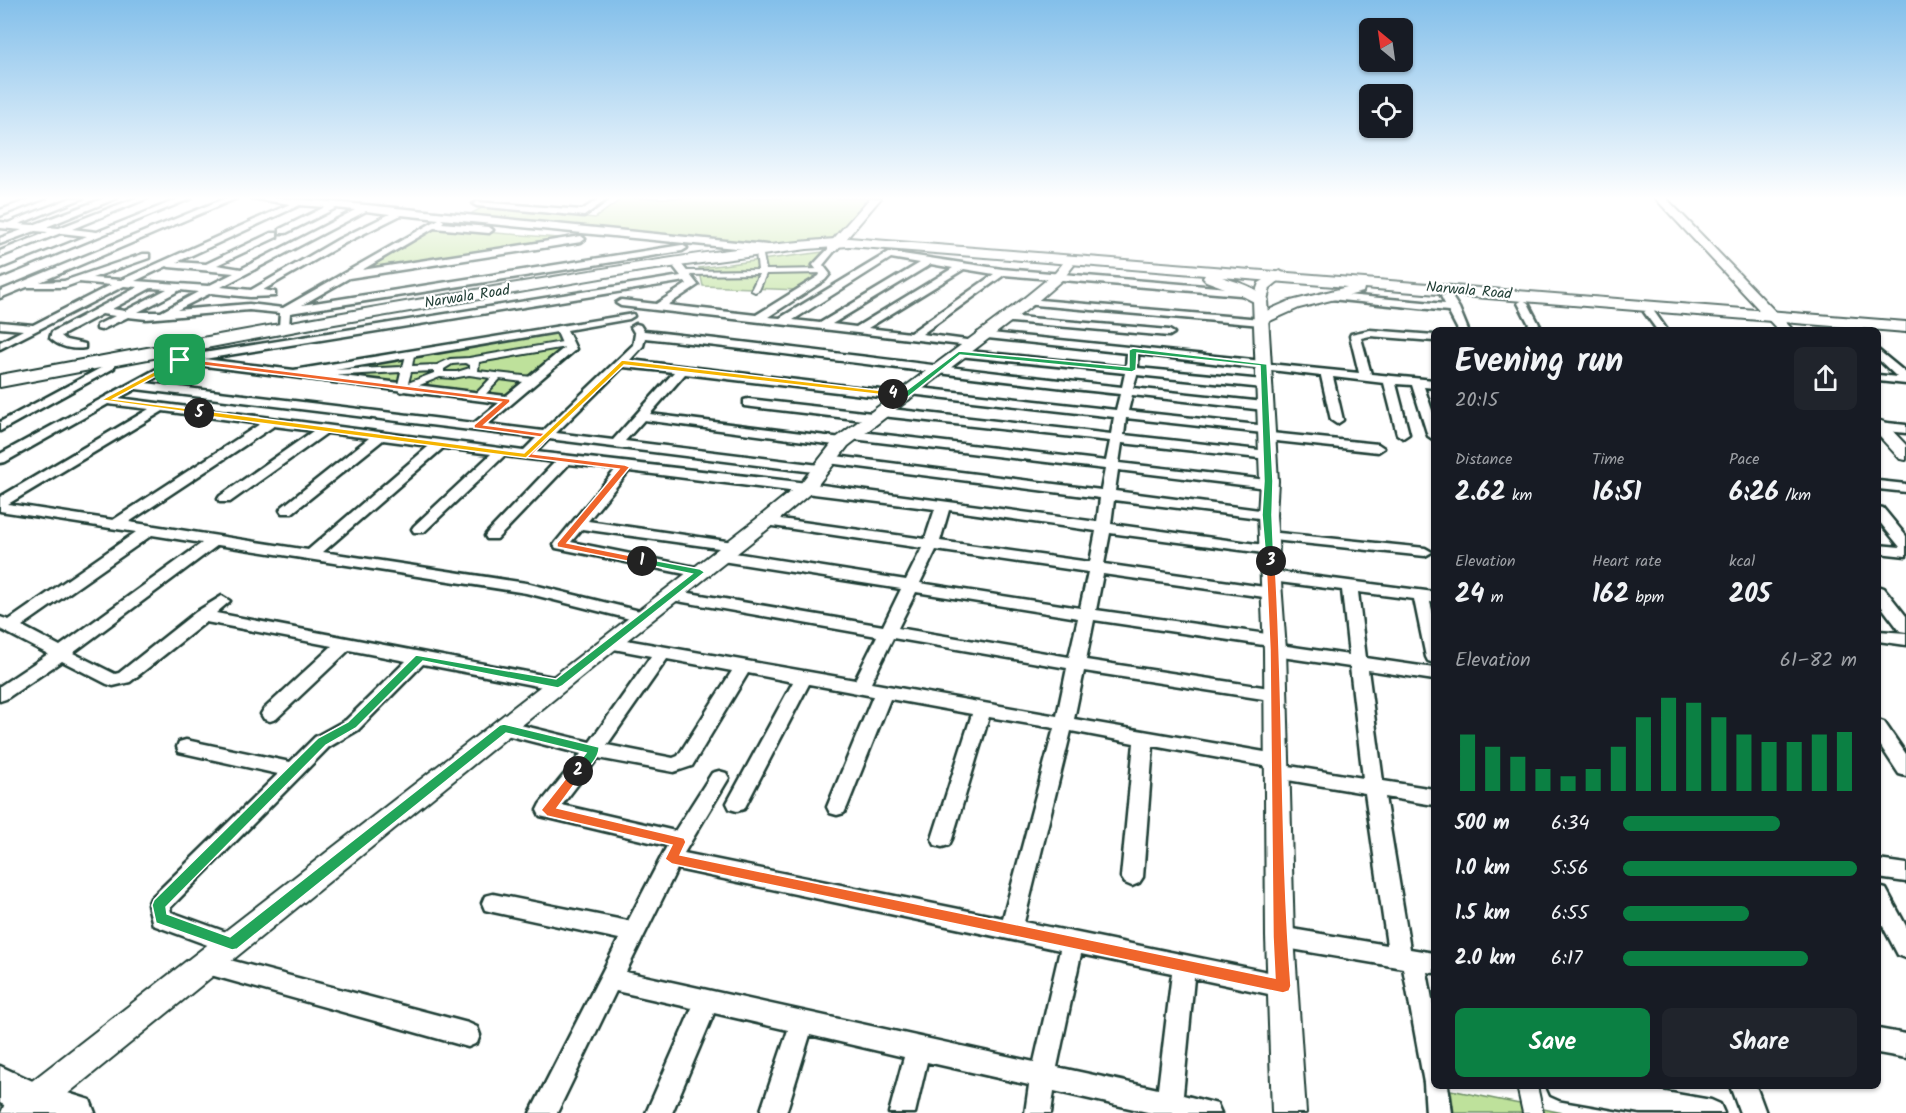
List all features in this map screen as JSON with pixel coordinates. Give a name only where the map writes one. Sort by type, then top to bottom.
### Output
[{"type":"main road","name":"Narwala Road","points":[[0,387],[203,345],[284,319],[700,258],[777,250]]},
{"type":"main road","name":"Narwala Road","points":[[0,381],[203,345],[684,273],[764,251],[796,250]]},
{"type":"main road","name":"Narwala Road","points":[[876,250],[1263,298],[1906,327]]},
{"type":"main road","name":"Narwala Road","points":[[879,250],[1063,271],[1207,276],[1263,298],[1359,289],[1450,302],[1523,303],[1829,327]]},
{"type":"main road","points":[[1263,298],[1293,305],[1359,289]]},
{"type":"main road","points":[[1881,331],[1906,334]]},
{"type":"main road","points":[[0,1084],[26,1107],[77,1113]]},
{"type":"street","points":[[0,274],[59,250]]},
{"type":"street","points":[[0,295],[107,250]]},
{"type":"street","points":[[0,346],[123,283],[195,250]]},
{"type":"street","points":[[242,250],[210,265],[251,268]]},
{"type":"street","points":[[159,316],[286,250]]},
{"type":"street","points":[[250,294],[326,250]]},
{"type":"street","points":[[284,319],[391,250]]},
{"type":"street","points":[[349,275],[510,250]]},
{"type":"street","points":[[100,311],[159,316],[249,307],[284,319],[671,250]]},
{"type":"street","points":[[685,250],[700,258]]},
{"type":"street","points":[[754,250],[764,251],[763,273],[755,290]]},
{"type":"street","points":[[759,318],[822,278],[825,274],[818,265],[832,250]]},
{"type":"street","points":[[1696,250],[1772,321]]},
{"type":"street","points":[[1709,250],[1772,321]]},
{"type":"street","points":[[783,321],[889,255],[1002,272],[1063,271],[1263,298]]},
{"type":"street","points":[[0,282],[54,286],[81,280],[146,256]]},
{"type":"street","points":[[823,325],[928,262]]},
{"type":"street","points":[[166,263],[237,270]]},
{"type":"street","points":[[1712,266],[1726,268]]},
{"type":"street","points":[[858,330],[961,267]]},
{"type":"street","points":[[26,1107],[609,643],[766,521],[807,487],[836,451],[877,415],[1028,302],[1063,271]]},
{"type":"street","points":[[684,273],[823,272]]},
{"type":"street","points":[[913,336],[1002,272]]},
{"type":"street","points":[[658,307],[693,285],[684,273]]},
{"type":"street","points":[[81,280],[271,294]]},
{"type":"street","points":[[81,346],[63,343],[55,338],[56,334],[150,285]]},
{"type":"street","points":[[180,360],[610,285],[640,333],[638,346],[526,455]]},
{"type":"street","points":[[101,327],[179,287]]},
{"type":"street","points":[[1325,296],[1450,302],[1462,327]]},
{"type":"street","points":[[1028,302],[1174,314],[1263,298]]},
{"type":"street","points":[[1263,298],[1263,380],[1275,646],[1280,937],[1289,1113]]},
{"type":"street","points":[[621,303],[913,336],[1132,370],[1263,380]]},
{"type":"street","points":[[1523,303],[1535,327]]},
{"type":"street","points":[[1649,312],[1660,327]]},
{"type":"street","points":[[1166,354],[1174,314]]},
{"type":"street","points":[[294,374],[629,316]]},
{"type":"street","points":[[1005,319],[1169,333]]},
{"type":"street","points":[[0,325],[34,328]]},
{"type":"street","points":[[477,426],[570,349],[561,328]]},
{"type":"street","points":[[640,333],[788,350],[936,371],[1127,392],[1326,372],[1431,384]]},
{"type":"street","points":[[1366,376],[1355,336],[1370,333],[1431,338]]},
{"type":"street","points":[[465,361],[473,344]]},
{"type":"street","points":[[402,389],[439,371],[450,362],[568,344]]},
{"type":"street","points":[[970,344],[1133,350],[1166,354],[1263,380]]},
{"type":"street","points":[[0,459],[180,360],[203,345]]},
{"type":"street","points":[[1011,930],[1064,723],[1087,614],[1104,527],[1121,414],[1132,370],[1133,350]]},
{"type":"street","points":[[402,389],[410,355]]},
{"type":"street","points":[[1881,355],[1906,380]]},
{"type":"street","points":[[180,360],[402,389],[507,400]]},
{"type":"street","points":[[294,374],[406,370],[439,371],[449,376],[475,369],[475,363],[465,361]]},
{"type":"street","points":[[622,363],[1121,414],[1267,440]]},
{"type":"street","points":[[0,427],[110,366]]},
{"type":"street","points":[[616,444],[682,370]]},
{"type":"street","points":[[468,372],[532,380]]},
{"type":"street","points":[[1326,372],[1337,420]]},
{"type":"street","points":[[478,397],[498,376]]},
{"type":"street","points":[[1389,378],[1403,434]]},
{"type":"street","points":[[1881,378],[1906,380]]},
{"type":"street","points":[[1417,382],[1431,426]]},
{"type":"street","points":[[134,385],[616,444],[836,451],[1113,467],[1268,484]]},
{"type":"street","points":[[105,400],[565,460],[807,487],[1104,527],[1269,534],[1425,552]]},
{"type":"street","points":[[748,403],[1118,439],[1267,440],[1378,448]]},
{"type":"street","points":[[0,505],[160,408]]},
{"type":"street","points":[[640,416],[836,451],[1107,495],[1269,534]]},
{"type":"street","points":[[117,524],[271,422]]},
{"type":"street","points":[[1881,426],[1906,429]]},
{"type":"street","points":[[225,499],[325,428]]},
{"type":"street","points":[[1881,429],[1906,455]]},
{"type":"street","points":[[287,510],[381,435]]},
{"type":"street","points":[[312,554],[441,443]]},
{"type":"street","points":[[419,529],[502,451]]},
{"type":"street","points":[[492,536],[565,460]]},
{"type":"street","points":[[625,467],[561,545],[700,572]]},
{"type":"street","points":[[1881,485],[1906,488]]},
{"type":"street","points":[[0,505],[526,588],[642,617]]},
{"type":"street","points":[[860,687],[931,545],[943,507]]},
{"type":"street","points":[[1881,515],[1906,544]]},
{"type":"street","points":[[766,521],[1096,568],[1271,584],[1349,586],[1428,596],[1431,626]]},
{"type":"street","points":[[578,524],[910,586],[1431,674]]},
{"type":"street","points":[[150,530],[5,625],[113,680],[124,678],[222,601]]},
{"type":"street","points":[[0,695],[60,654],[215,540]]},
{"type":"street","points":[[1881,549],[1906,552]]},
{"type":"street","points":[[1349,586],[1374,789],[1416,960],[1431,1053]]},
{"type":"street","points":[[672,595],[1076,664],[1276,695]]},
{"type":"street","points":[[1881,596],[1906,636]]},
{"type":"street","points":[[202,616],[558,684]]},
{"type":"street","points":[[1881,636],[1906,636]]},
{"type":"street","points":[[270,714],[346,643]]},
{"type":"street","points":[[609,643],[1064,723],[1276,766],[1374,789],[1431,797]]},
{"type":"street","points":[[663,652],[594,750],[547,810],[676,850],[1011,930],[1283,986]]},
{"type":"street","points":[[232,944],[161,918],[159,905],[322,741],[352,725],[420,657]]},
{"type":"street","points":[[504,728],[594,750],[674,765],[685,760],[744,666]]},
{"type":"street","points":[[737,803],[804,677]]},
{"type":"street","points":[[837,807],[884,691]]},
{"type":"street","points":[[942,839],[983,708]]},
{"type":"street","points":[[1881,735],[1906,742]]},
{"type":"street","points":[[1881,735],[1906,769]]},
{"type":"street","points":[[1132,877],[1144,738]]},
{"type":"street","points":[[186,747],[295,770]]},
{"type":"street","points":[[543,1113],[676,850],[719,778]]},
{"type":"street","points":[[1881,869],[1906,873]]},
{"type":"street","points":[[1881,902],[1906,948]]},
{"type":"street","points":[[493,903],[634,932]]},
{"type":"street","points":[[1280,937],[1416,960]]},
{"type":"street","points":[[1038,1113],[1043,1075],[1073,941]]},
{"type":"street","points":[[207,964],[468,1035]]},
{"type":"street","points":[[1168,1109],[1184,966]]},
{"type":"street","points":[[610,979],[708,1000],[802,1024],[1043,1075],[1168,1109],[1208,1113]]},
{"type":"street","points":[[659,1113],[708,1000]]},
{"type":"street","points":[[772,1113],[802,1024]]},
{"type":"street","points":[[1881,1042],[1906,1046]]},
{"type":"street","points":[[902,1113],[918,1048]]},
{"type":"street","points":[[1436,1089],[1439,1113]]},
{"type":"street","points":[[1528,1089],[1533,1113]]},
{"type":"street","points":[[1571,1089],[1632,1105],[1711,1113]]},
{"type":"street","points":[[1744,1089],[1753,1113]]},
{"type":"green space","points":[[398,250],[517,250],[354,275]]},
{"type":"green space","points":[[823,252],[810,267],[813,275],[819,279],[798,290],[703,286],[699,268]]},
{"type":"green space","points":[[557,333],[564,350],[506,397],[320,373]]},
{"type":"green space","points":[[1451,1090],[1563,1113],[1454,1113]]},
{"type":"route","points":[[180,360],[105,400],[526,455],[547,435],[622,363],[905,396],[959,353],[1132,370],[1133,350],[1263,364],[1269,481],[1267,515],[1275,650],[1276,771],[1283,986],[672,859],[680,842],[547,810],[594,750],[504,728],[232,944],[161,918],[159,905],[322,741],[352,725],[420,657],[558,684],[700,572],[561,545],[625,467],[526,455],[547,435],[477,426],[507,400],[402,389],[180,360]]}]
